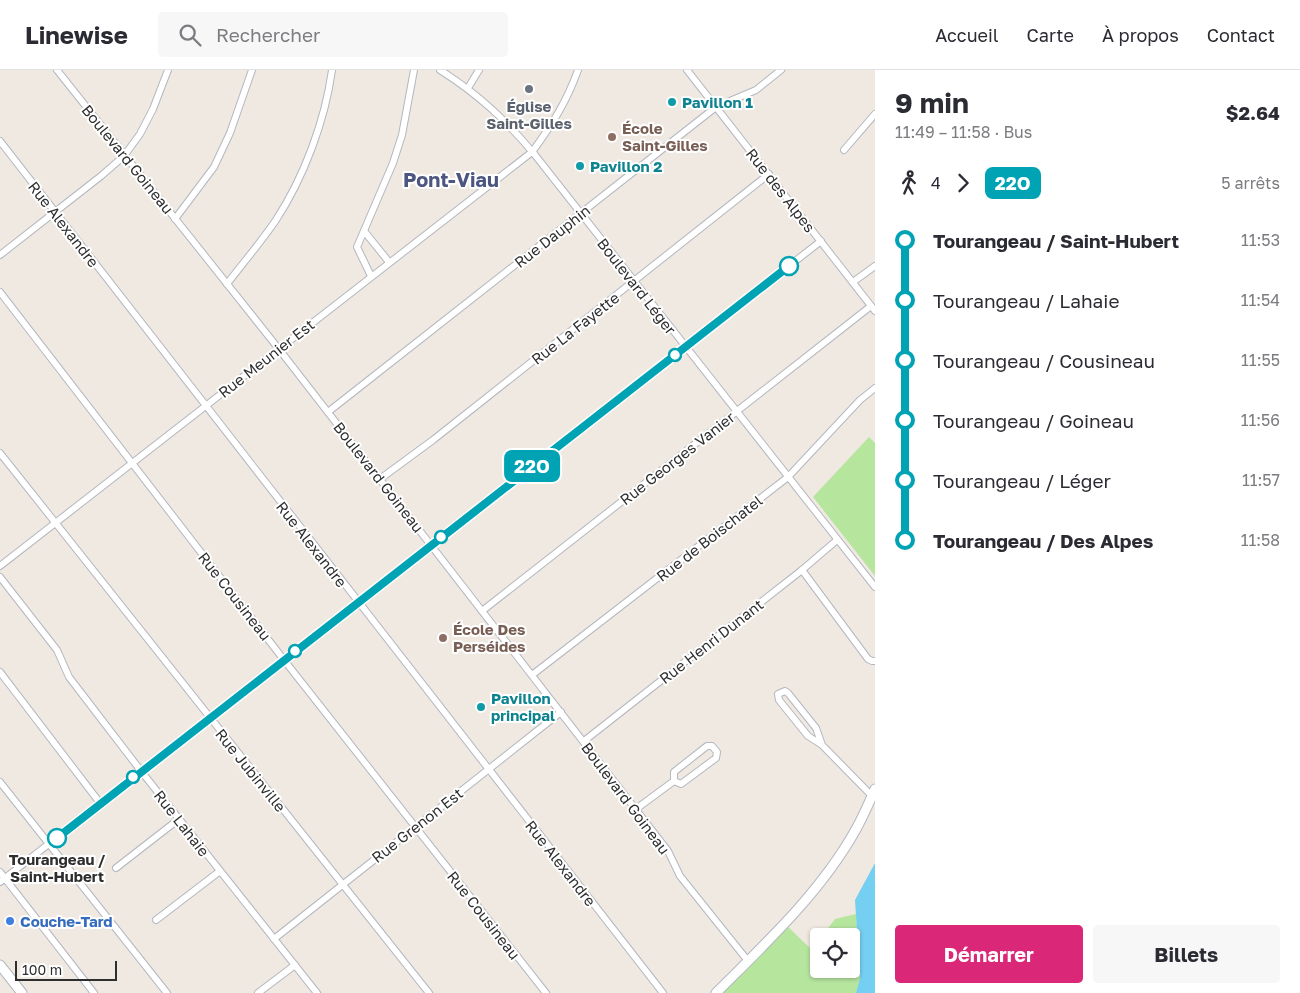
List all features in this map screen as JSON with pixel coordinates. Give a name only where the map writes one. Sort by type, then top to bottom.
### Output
[{"type":"street","name":"Boulevard Goineau","points":[[57,70],[278,348],[584,741],[668,850],[680,876],[748,961]]},
{"type":"street","points":[[0,255],[124,156],[140,134],[168,70]]},
{"type":"street","points":[[175,219],[214,166],[230,133],[252,70]]},
{"type":"street","points":[[227,284],[275,221],[292,192],[312,148],[330,84],[332,70]]},
{"type":"street","points":[[371,276],[357,247],[393,163],[402,135],[414,70]]},
{"type":"street","name":"Boulevard Léger","points":[[440,70],[468,88],[491,108],[532,152],[875,587]]},
{"type":"street","points":[[468,88],[479,70]]},
{"type":"street","name":"Rue Meunier Est","points":[[0,566],[532,152],[553,125],[570,92],[578,70]]},
{"type":"street","name":"Rue des Alpes","points":[[686,70],[873,308]]},
{"type":"street","name":"Rue Dauphin","points":[[328,412],[716,107],[756,90],[781,70]]},
{"type":"street","points":[[844,150],[875,114]]},
{"type":"street","name":"Rue Alexandre","points":[[0,141],[663,993]]},
{"type":"street","name":"Rue La Fayette","points":[[380,479],[769,174]]},
{"type":"street","points":[[364,232],[389,262]]},
{"type":"street","points":[[94,993],[1,877],[49,844],[821,241]]},
{"type":"street","points":[[853,282],[875,266]]},
{"type":"street","name":"Rue Cousineau","points":[[0,292],[284,660],[546,993]]},
{"type":"street","name":"Rue Georges Vanier","points":[[482,611],[736,412],[873,308]]},
{"type":"street","name":"Rue de Boischatel","points":[[532,675],[788,477],[860,400],[875,388]]},
{"type":"street","name":"Rue Jubinville","points":[[0,453],[429,993]]},
{"type":"street","name":"Rue Henri Dunant","points":[[584,741],[838,540]]},
{"type":"street","points":[[802,570],[868,659],[875,661]]},
{"type":"street","name":"Rue Lahaie","points":[[0,577],[56,650],[69,677],[317,993]]},
{"type":"street","points":[[0,672],[100,803]]},
{"type":"street","points":[[716,993],[785,924],[820,882],[856,830],[873,792],[822,744],[808,736],[779,700],[778,694],[781,692],[788,693],[816,728],[822,744]]},
{"type":"street","name":"Rue Grenon Est","points":[[274,938],[561,712]]},
{"type":"street","points":[[707,746],[712,746],[717,752],[716,758],[681,784],[674,781],[674,772],[707,746]]},
{"type":"street","points":[[636,809],[674,781]]},
{"type":"street","points":[[0,782],[167,993]]},
{"type":"street","points":[[116,868],[179,819]]},
{"type":"street","points":[[156,920],[220,871]]},
{"type":"street","points":[[258,993],[295,965]]},
{"type":"street","points":[[0,966],[22,993]]},
{"type":"green space","points":[[869,437],[875,443],[875,576],[813,497]]},
{"type":"green space","points":[[856,914],[857,928],[828,928],[835,919]]},
{"type":"green space","points":[[785,924],[810,948],[810,978],[860,978],[856,993],[716,993]]},
{"type":"water","points":[[875,863],[875,993],[856,993],[860,978],[860,928],[857,928],[855,900]]},
{"type":"bus line","name":"22O","points":[[57,838],[789,266]]},
{"type":"place","name":"Église Saint-Gilles","points":[[529,89]]},
{"type":"place","name":"Pavillon 1","points":[[672,102]]},
{"type":"place","name":"École Saint-Gilles","points":[[612,137]]},
{"type":"place","name":"Pavillon 2","points":[[580,166]]},
{"type":"place","name":"École Des Perséides","points":[[443,638]]},
{"type":"place","name":"Pavillon principal","points":[[481,707]]},
{"type":"place","name":"Tourangeau / Saint-Hubert","points":[[57,838]]},
{"type":"place","name":"Couche-Tard","points":[[10,921]]},
{"type":"district","name":"Pont-Viau","points":[[451,179]]}]
